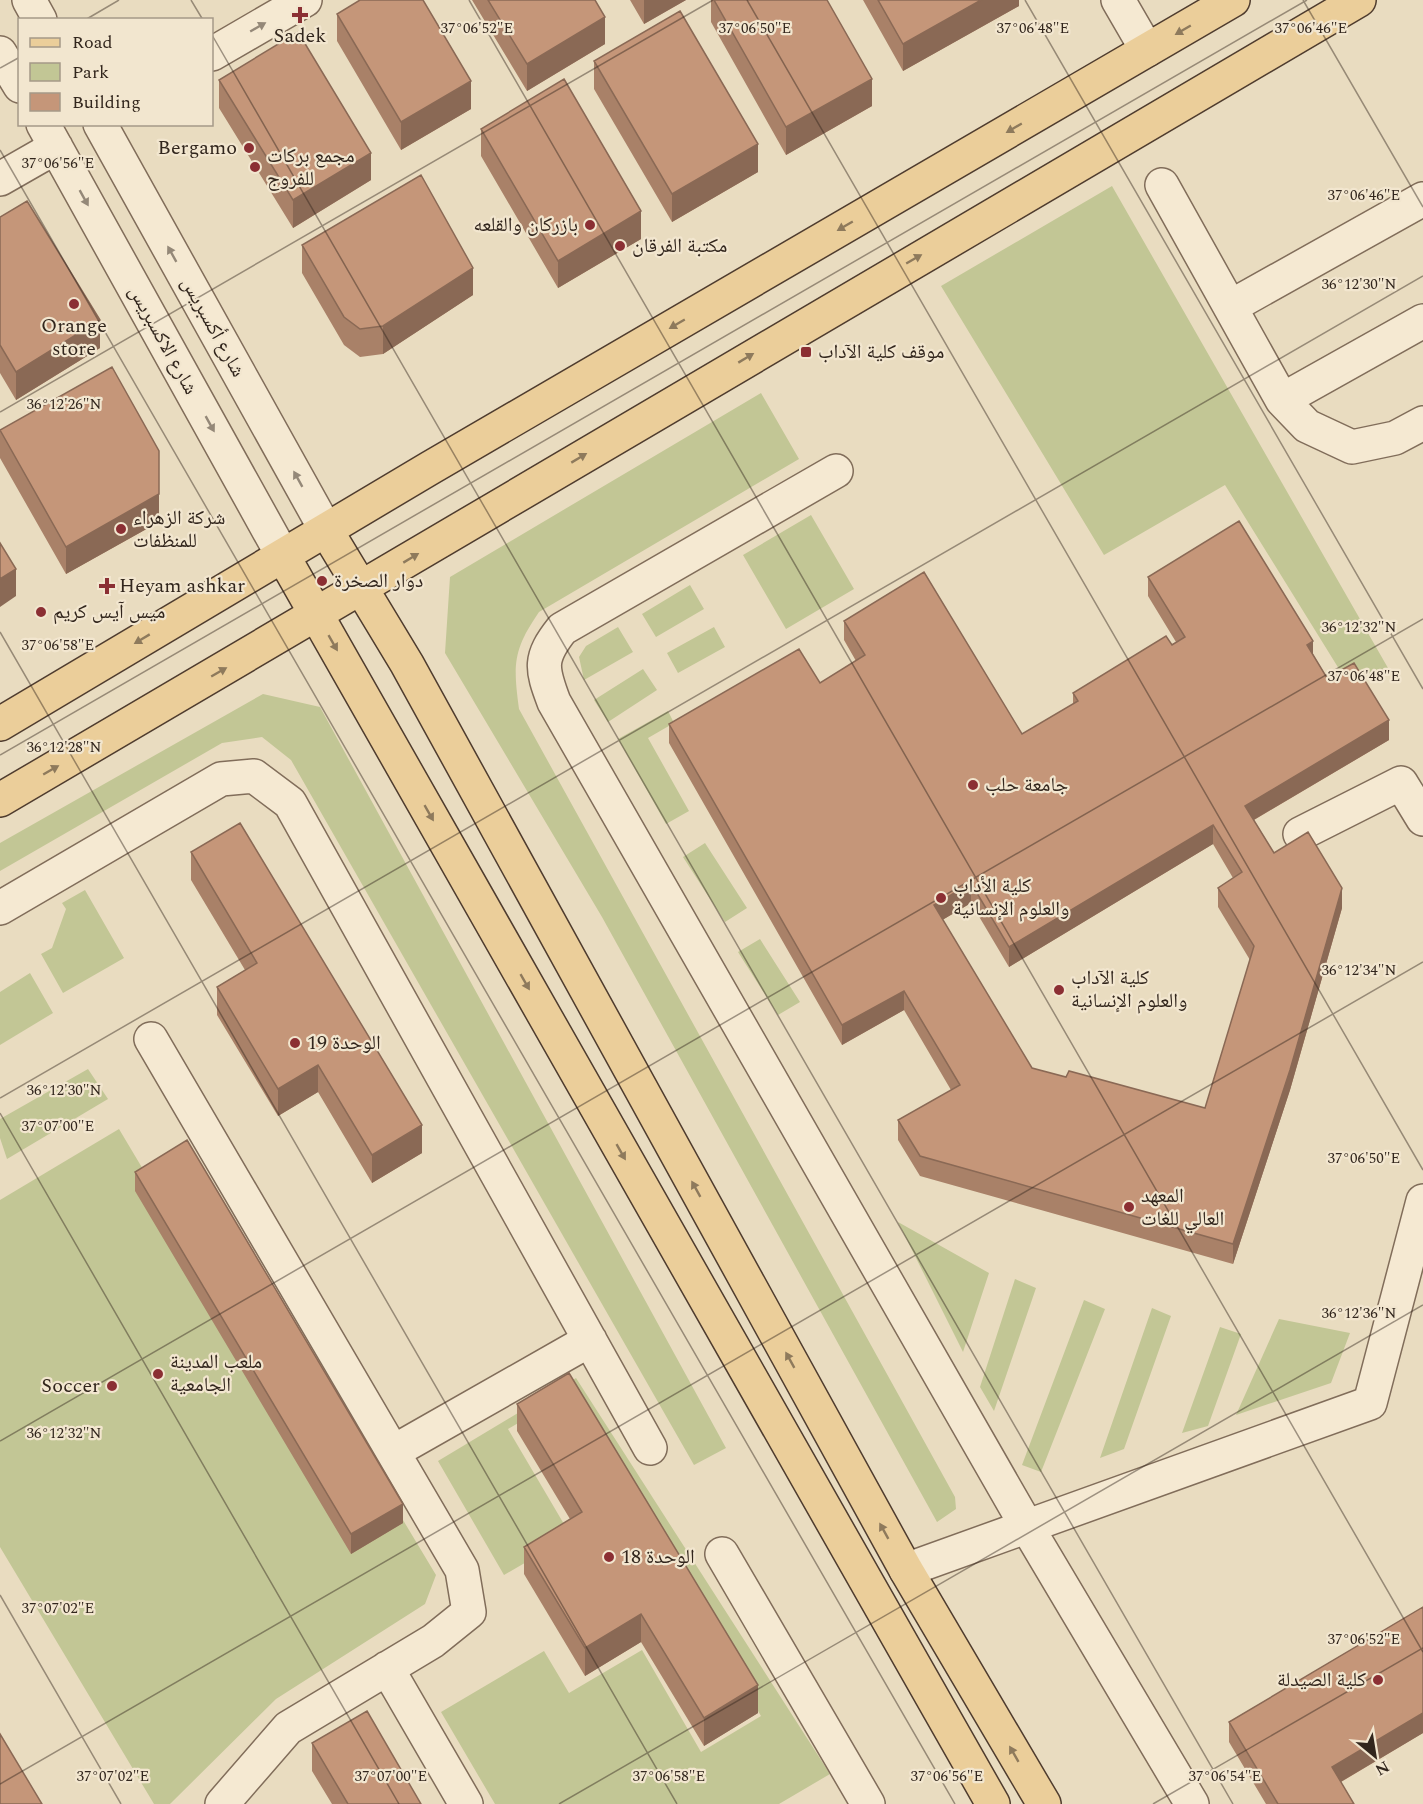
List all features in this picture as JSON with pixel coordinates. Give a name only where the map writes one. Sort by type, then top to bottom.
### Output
[{"type":"main road","points":[[0,724],[283,555],[1233,0]]},
{"type":"main road","points":[[0,800],[802,325],[1359,0]]},
{"type":"main road","points":[[326,530],[413,674],[906,1570],[1044,1804]]},
{"type":"main road","points":[[283,555],[993,1804]]},
{"type":"street","points":[[29,0],[39,18]]},
{"type":"street","points":[[213,53],[304,0]]},
{"type":"street","points":[[1118,0],[1148,50]]},
{"type":"street","points":[[0,53],[18,83]]},
{"type":"street","name":"شارع أكسبريس","points":[[101,126],[326,530]]},
{"type":"street","points":[[0,179],[49,136]]},
{"type":"street","name":"شارع الاكسبريس","points":[[49,136],[283,555]]},
{"type":"street","points":[[1162,185],[1282,400],[1306,426],[1352,447],[1395,438],[1423,423]]},
{"type":"street","points":[[1230,307],[1423,199]]},
{"type":"street","points":[[1282,400],[1423,321]]},
{"type":"street","points":[[836,471],[562,628],[547,648],[544,677],[566,722],[1026,1525],[1192,1804]]},
{"type":"street","points":[[0,908],[221,779],[254,776],[290,803],[650,1448]]},
{"type":"street","points":[[1300,834],[1401,783],[1423,819]]},
{"type":"street","points":[[151,1039],[462,1570],[469,1612],[433,1641],[288,1728],[222,1804]]},
{"type":"street","points":[[906,1570],[1370,1403],[1423,1201]]},
{"type":"street","points":[[393,1452],[590,1340]]},
{"type":"street","points":[[722,1554],[854,1799]]},
{"type":"street","points":[[387,1668],[466,1804]]},
{"type":"green space","points":[[1112,186],[1392,675],[1344,677],[1225,485],[1104,555],[941,286]]},
{"type":"green space","points":[[761,393],[799,459],[539,612],[524,637],[517,658],[516,680],[519,709],[955,1497],[956,1509],[937,1522],[602,917],[445,653],[450,577]]},
{"type":"green space","points":[[811,515],[854,589],[786,629],[743,555]]},
{"type":"green space","points":[[690,585],[704,609],[656,637],[642,614]]},
{"type":"green space","points":[[618,627],[633,652],[584,680],[579,657],[586,646]]},
{"type":"green space","points":[[714,627],[725,647],[678,673],[667,653]]},
{"type":"green space","points":[[643,669],[657,690],[608,722],[594,700]]},
{"type":"green space","points":[[263,694],[320,707],[726,1448],[694,1465],[291,760],[262,737],[222,743],[0,871],[0,843]]},
{"type":"green space","points":[[668,711],[674,723],[648,738],[689,811],[666,824],[618,739]]},
{"type":"green space","points":[[705,843],[747,908],[725,922],[683,857]]},
{"type":"green space","points":[[85,890],[124,958],[63,993],[41,954],[52,948],[66,909],[62,903]]},
{"type":"green space","points":[[760,939],[800,1002],[778,1015],[738,952]]},
{"type":"green space","points":[[30,973],[53,1013],[0,1045],[0,992]]},
{"type":"green space","points":[[88,1069],[108,1099],[7,1159],[0,1138],[0,1119]]},
{"type":"green space","name":"ملعب المدينة الجامعية","points":[[119,1129],[150,1181],[187,1160],[436,1575],[425,1604],[276,1699],[170,1804],[154,1804],[0,1547],[0,1200]]},
{"type":"green space","points":[[898,1222],[989,1273],[963,1352]]},
{"type":"green space","points":[[1015,1279],[1036,1288],[994,1411],[980,1387]]},
{"type":"green space","points":[[1084,1300],[1105,1309],[1041,1472],[1022,1465]]},
{"type":"green space","points":[[1152,1308],[1171,1316],[1124,1449],[1100,1458]]},
{"type":"green space","points":[[1279,1319],[1350,1333],[1331,1383],[1236,1415]]},
{"type":"green space","points":[[1220,1327],[1241,1334],[1208,1426],[1182,1433]]},
{"type":"green space","points":[[576,1378],[830,1774],[779,1804],[495,1804],[441,1712],[544,1651],[569,1693],[642,1650],[701,1752],[761,1716],[570,1393],[508,1429],[571,1536],[504,1575],[438,1461]]},
{"type":"building","points":[[360,0],[423,0],[471,81],[401,122],[337,14]]},
{"type":"building","points":[[488,0],[595,0],[605,17],[527,64]]},
{"type":"building","points":[[714,0],[827,0],[872,79],[786,127]]},
{"type":"building","points":[[878,0],[981,0],[903,44]]},
{"type":"building","points":[[680,11],[758,144],[672,194],[594,61]]},
{"type":"building","points":[[298,32],[371,153],[293,200],[219,80]]},
{"type":"building","points":[[564,79],[641,211],[558,261],[481,129]]},
{"type":"building","points":[[421,175],[473,268],[383,326],[360,329],[344,317],[302,245]]},
{"type":"building","points":[[27,201],[100,320],[16,372],[0,345],[0,217]]},
{"type":"building","points":[[112,367],[159,451],[159,494],[66,547],[0,430]]},
{"type":"building","name":"كلية الأداب والعلوم الإنسانية","points":[[1239,521],[1313,641],[1307,645],[1327,678],[1354,663],[1389,720],[1245,806],[1274,853],[1308,832],[1342,888],[1290,1070],[1233,1244],[920,1156],[898,1120],[960,1085],[904,991],[842,1025],[669,724],[799,649],[820,683],[865,655],[844,621],[924,572],[1022,734],[1078,701],[1073,693],[1166,636],[1172,645],[1185,637],[1148,577]],"holes":[[[1213,825],[1242,872],[1218,888],[1254,946],[1205,1108],[1069,1071],[1066,1077],[1032,1068],[934,905],[971,883],[1009,947]]]},
{"type":"building","points":[[0,543],[16,569],[0,579]]},
{"type":"building","name":"الوحدة 19","points":[[240,823],[422,1125],[372,1155],[318,1065],[278,1089],[217,987],[257,963],[191,852]]},
{"type":"building","points":[[187,1140],[403,1504],[351,1534],[135,1172]]},
{"type":"building","name":"الوحدة 18","points":[[569,1373],[758,1685],[704,1718],[641,1614],[585,1648],[524,1547],[582,1512],[517,1404]]},
{"type":"building","name":"كلية الصيدلة","points":[[1423,1607],[1423,1713],[1332,1767],[1354,1804],[1278,1804],[1229,1722]]},
{"type":"building","points":[[367,1711],[421,1804],[348,1804],[312,1743]]},
{"type":"building","points":[[0,1734],[42,1804],[0,1804]]},
{"type":"place","name":"Sadek","points":[[300,15]]},
{"type":"place","name":"Bergamo","points":[[249,148]]},
{"type":"place","name":"مجمع بركات للفروج","points":[[255,167]]},
{"type":"place","name":"بازركان والقلعه","points":[[590,225]]},
{"type":"place","name":"مكتبة الفرقان","points":[[620,246]]},
{"type":"place","name":"Orange store","points":[[74,304]]},
{"type":"place","name":"موقف كلية الآداب","points":[[806,352]]},
{"type":"place","name":"شركة الزهراء للمنظفات","points":[[121,529]]},
{"type":"place","name":"دوار الصخرة","points":[[322,581]]},
{"type":"place","name":"Heyam ashkar","points":[[107,586]]},
{"type":"place","name":"ميس آيس كريم","points":[[41,612]]},
{"type":"place","name":"جامعة حلب","points":[[973,785]]},
{"type":"place","name":"كلية الأداب والعلوم الإنسانية","points":[[941,898]]},
{"type":"place","name":"كلية الآداب والعلوم الإنسانية","points":[[1059,990]]},
{"type":"place","name":"الوحدة 19","points":[[295,1043]]},
{"type":"place","name":"المعهد العالي للغات","points":[[1129,1207]]},
{"type":"place","name":"ملعب المدينة الجامعية","points":[[158,1374]]},
{"type":"place","name":"Soccer","points":[[112,1386]]},
{"type":"place","name":"الوحدة 18","points":[[609,1557]]},
{"type":"place","name":"كلية الصيدلة","points":[[1378,1680]]}]
